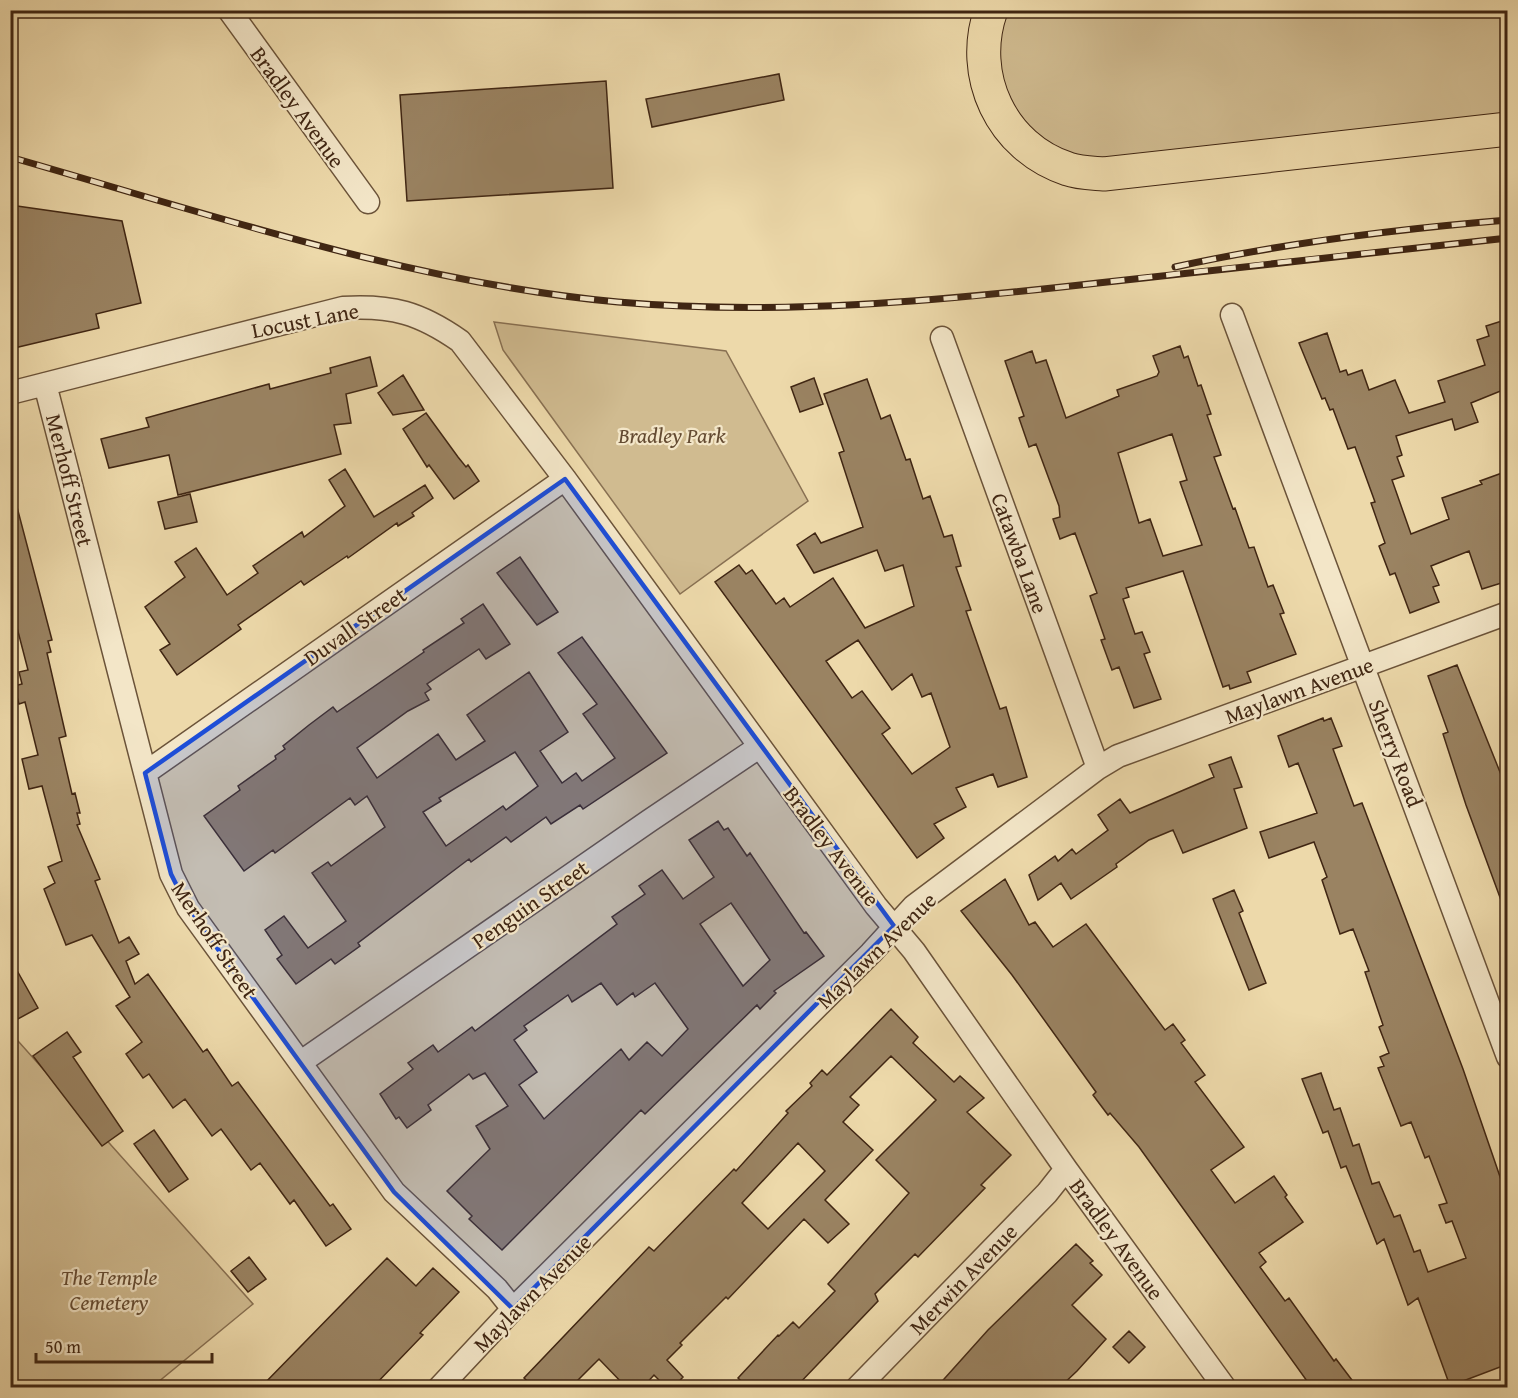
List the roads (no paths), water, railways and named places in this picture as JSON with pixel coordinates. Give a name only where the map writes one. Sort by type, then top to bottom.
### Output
[{"type":"highway","points":[[991,10],[983,38],[982,57],[988,87],[999,114],[1026,147],[1069,170],[1104,174],[1508,129]]},
{"type":"street","name":"Bradley Avenue","points":[[229,10],[368,202]]},
{"type":"street","name":"Locust Lane","points":[[10,393],[329,311],[364,307],[387,308],[420,316],[460,341],[565,479]]},
{"type":"street","name":"Sherry Road","points":[[1232,315],[1508,1057]]},
{"type":"street","name":"Catawba Lane","points":[[942,338],[1098,768]]},
{"type":"street","name":"Merhoff Street","points":[[45,384],[171,874],[188,908],[394,1192],[497,1289],[513,1309]]},
{"type":"street","name":"Bradley Avenue","points":[[565,479],[759,747],[894,926],[1225,1388]]},
{"type":"street","name":"Duvall Street","points":[[145,773],[565,479]]},
{"type":"street","name":"Maylawn Avenue","points":[[440,1388],[513,1309],[854,970],[914,906],[1098,768],[1118,756],[1508,613]]},
{"type":"street","name":"Penguin Street","points":[[301,1062],[759,747]]},
{"type":"street","name":"Merwin Avenue","points":[[857,1388],[1047,1193],[1066,1169]]},
{"type":"railway","points":[[10,157],[236,223],[388,263],[541,293],[678,306],[798,307],[918,301],[1038,290],[1508,238]]},
{"type":"railway","points":[[1175,267],[1340,238],[1508,220]]},
{"type":"park label","name":"Bradley Park","points":[[672,435]]},
{"type":"park label","name":"The Temple Cemetery","points":[[109,1290]]}]
